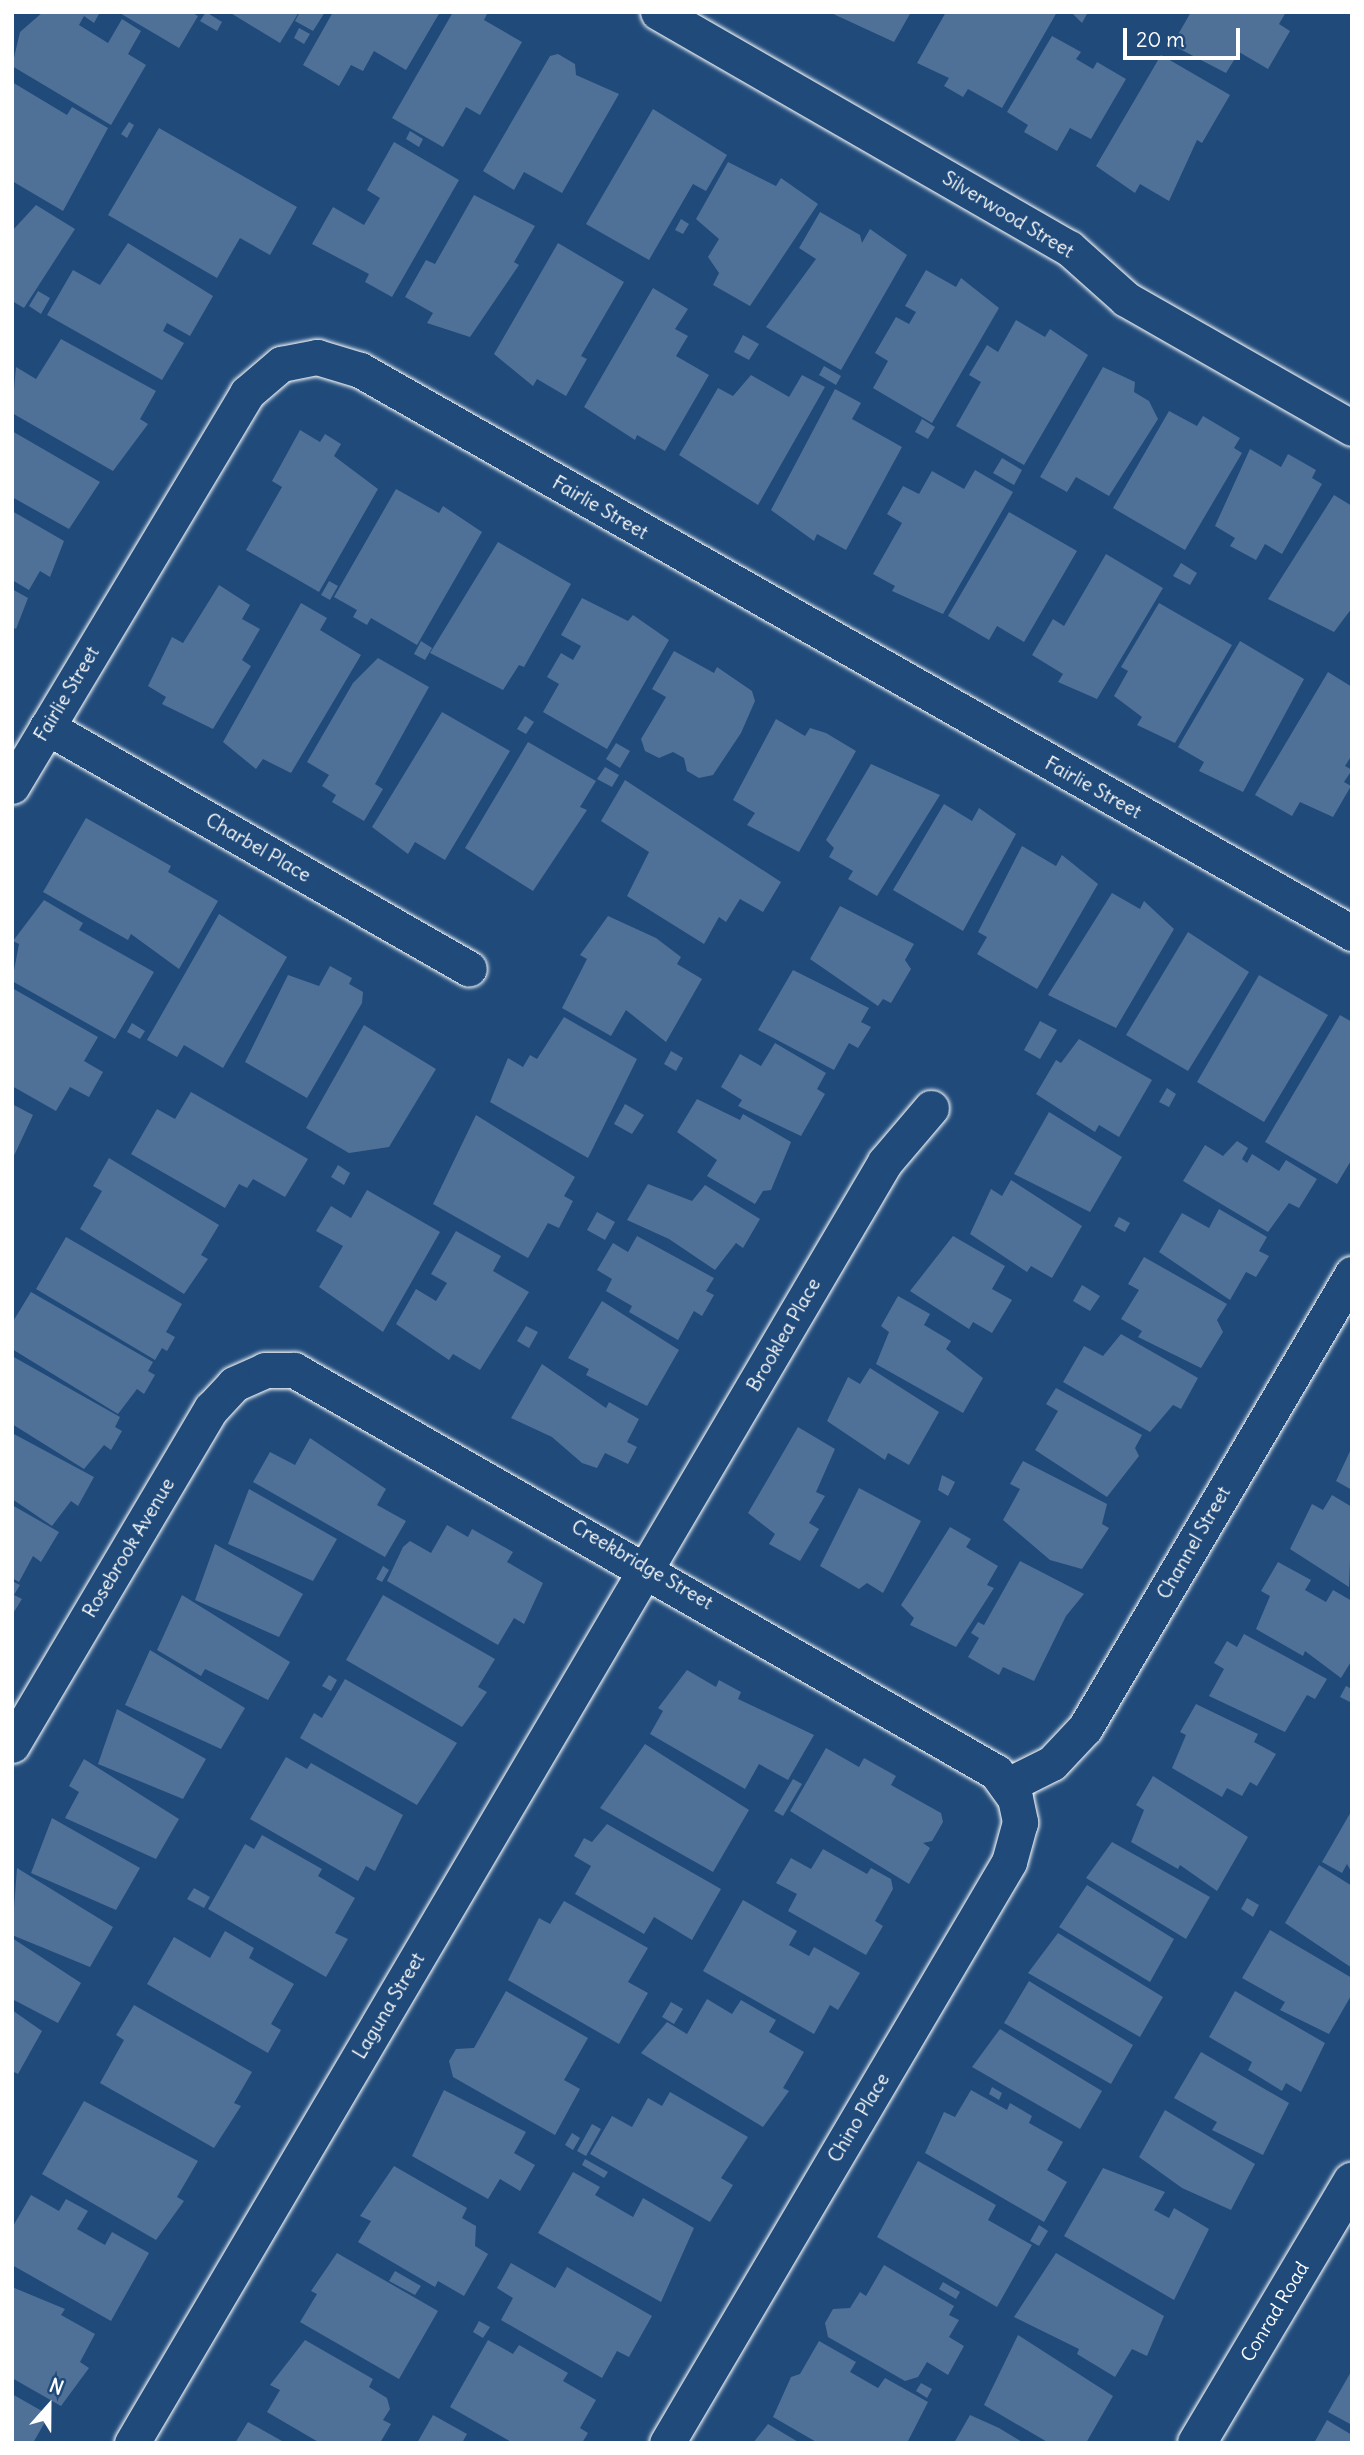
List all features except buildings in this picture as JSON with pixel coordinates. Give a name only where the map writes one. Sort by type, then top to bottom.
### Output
[{"type":"street","name":"Silverwood Street","points":[[658,12],[1069,248],[1126,299],[1352,428]]},
{"type":"street","name":"Fairlie Street","points":[[12,786],[247,393],[281,364],[317,357],[360,370],[1352,933]]},
{"type":"street","name":"Charbel Place","points":[[47,727],[469,969]]},
{"type":"street","name":"Brooklea Place","points":[[647,1568],[885,1162],[931,1108]]},
{"type":"street","name":"Channel Street","points":[[1008,1786],[1052,1763],[1086,1728],[1352,1275]]},
{"type":"street","name":"Creekbridge Street","points":[[265,1370],[294,1370],[324,1382],[980,1760],[1008,1786]]},
{"type":"street","name":"Rosebrook Avenue","points":[[12,1745],[211,1409],[234,1384],[265,1370]]},
{"type":"street","name":"Laguna Street","points":[[132,2443],[647,1568]]},
{"type":"street","name":"Chino Place","points":[[667,2443],[1009,1862],[1020,1822],[1008,1786]]},
{"type":"street","name":"Conrad Road","points":[[1198,2443],[1352,2182]]}]
